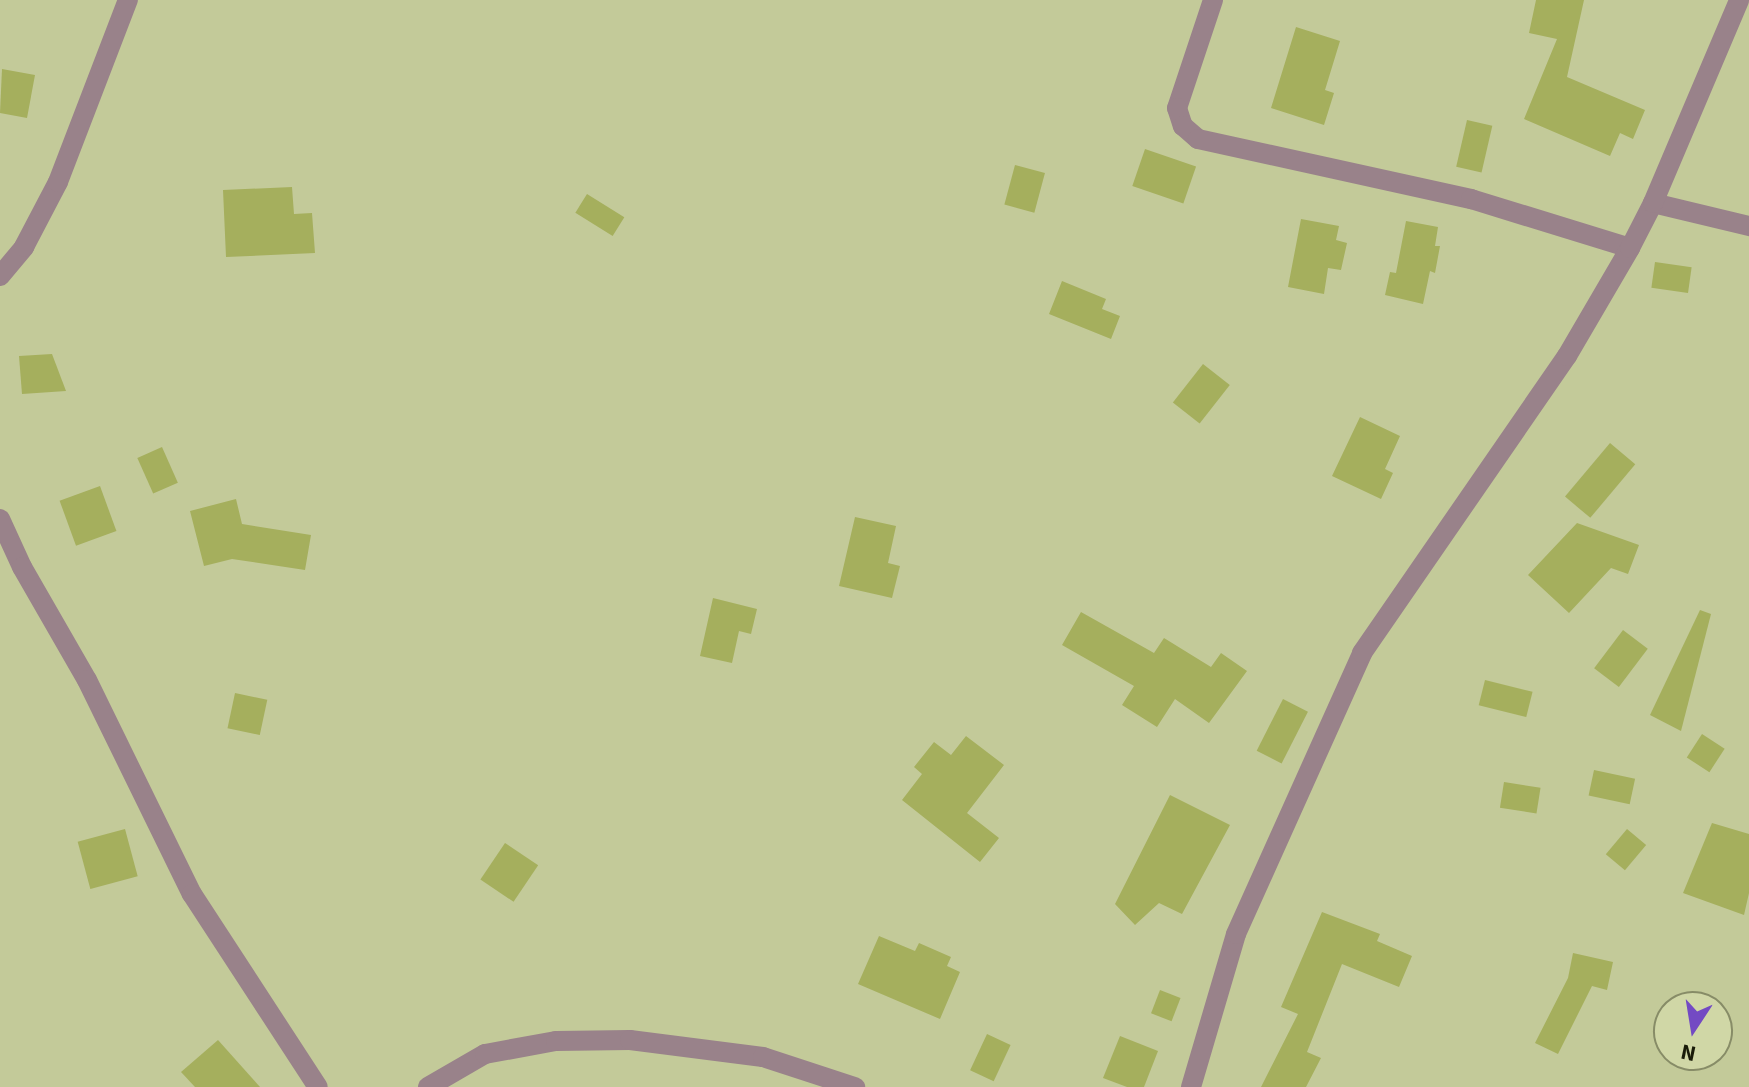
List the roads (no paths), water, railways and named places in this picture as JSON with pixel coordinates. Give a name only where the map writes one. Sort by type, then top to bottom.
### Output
[{"type":"street","points":[[0,276],[24,247],[58,182],[128,0]]},
{"type":"street","points":[[1213,0],[1177,108],[1183,126],[1198,139],[1471,199],[1630,248]]},
{"type":"street","points":[[1191,1087],[1236,934],[1362,653],[1567,356],[1630,248],[1653,203],[1739,0]]},
{"type":"street","points":[[1653,203],[1749,226]]},
{"type":"street","points":[[0,519],[22,567],[87,680],[192,894],[318,1087]]},
{"type":"street","points":[[428,1087],[485,1054],[556,1041],[630,1040],[763,1057],[855,1087]]}]
